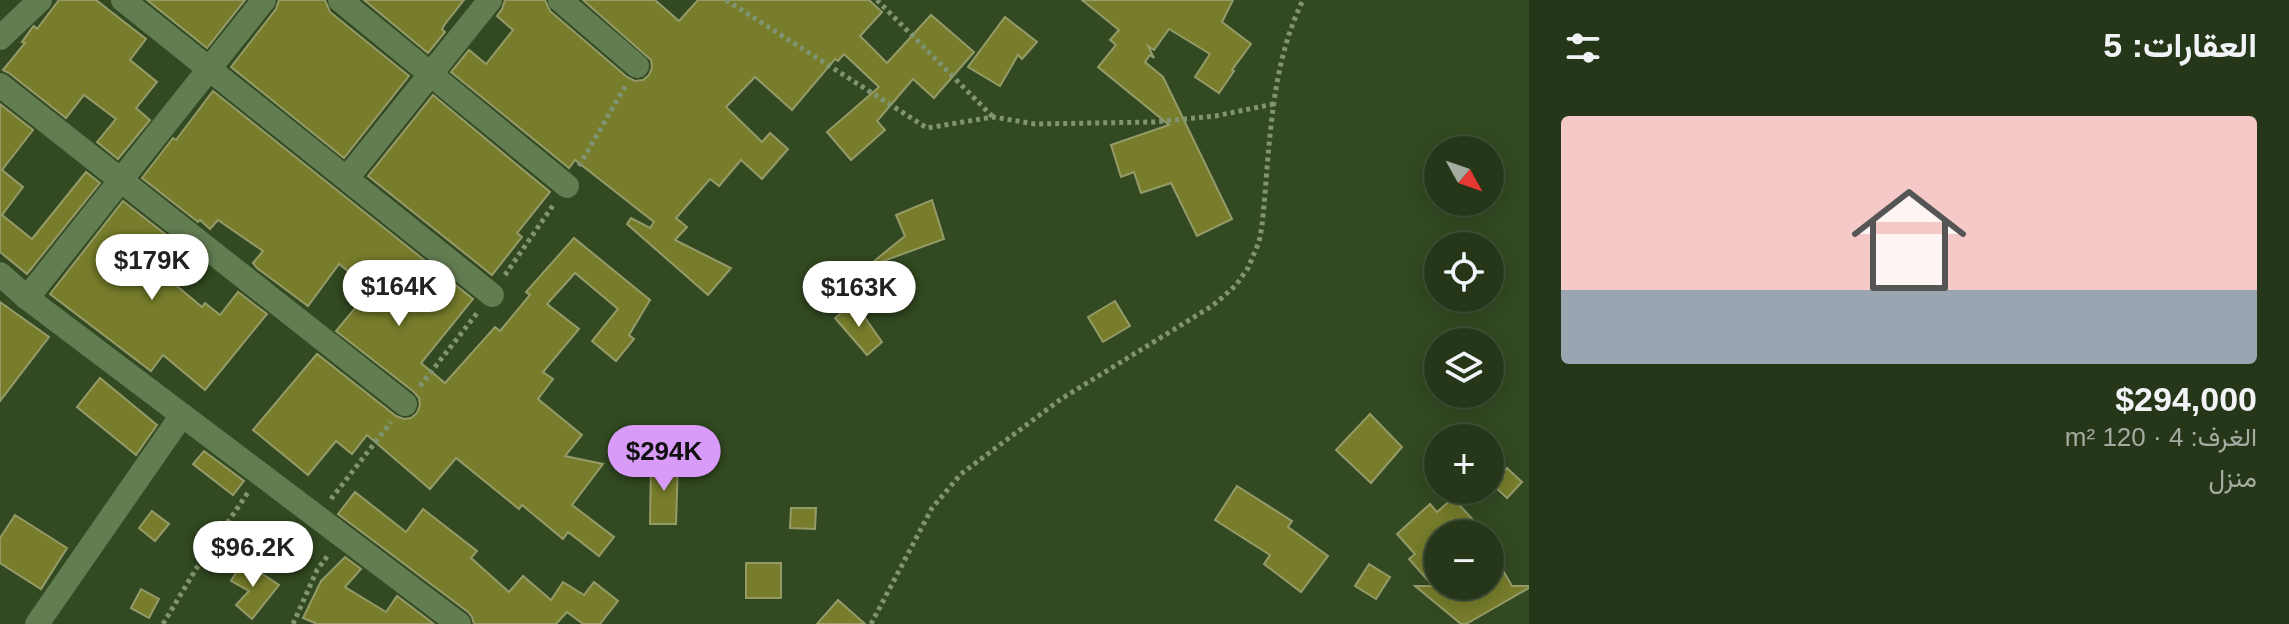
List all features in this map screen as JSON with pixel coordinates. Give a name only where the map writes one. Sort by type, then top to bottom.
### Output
[{"type":"street","points":[[0,38],[40,0]]},
{"type":"street","points":[[123,0],[492,295]]},
{"type":"street","points":[[27,298],[264,0]]},
{"type":"street","points":[[340,0],[567,186]]},
{"type":"street","points":[[347,178],[490,0]]},
{"type":"street","points":[[560,0],[637,66]]},
{"type":"street","points":[[0,85],[405,404]]},
{"type":"street","points":[[0,274],[27,298],[459,624]]},
{"type":"street","points":[[37,624],[182,415]]},
{"type":"path","points":[[726,0],[927,128],[993,117],[1035,124],[1154,122],[1215,116],[1274,104]]},
{"type":"path","points":[[877,0],[993,117]]},
{"type":"path","points":[[871,624],[932,508],[961,474],[1061,399],[1212,306],[1236,285],[1248,268],[1259,242],[1274,104],[1284,52],[1303,0]]},
{"type":"path","points":[[163,624],[196,569],[261,474]]},
{"type":"path","points":[[293,624],[317,570],[343,535]]},
{"type":"building","points":[[59,0],[96,0],[146,39],[130,60],[157,82],[136,108],[150,120],[118,159],[97,142],[116,119],[84,95],[66,118],[3,70],[25,43],[22,42],[32,28],[37,29]]},
{"type":"building","points":[[147,0],[245,0],[207,48]]},
{"type":"building","points":[[279,0],[325,0],[330,12],[409,76],[344,158],[231,67],[276,9]]},
{"type":"building","points":[[364,0],[464,0],[428,53]]},
{"type":"building","points":[[505,0],[545,0],[550,11],[635,81],[649,75],[651,60],[583,0],[655,0],[679,21],[698,0],[869,0],[882,12],[860,36],[887,63],[931,15],[974,52],[934,98],[913,79],[877,121],[885,130],[851,160],[827,132],[879,87],[844,54],[838,61],[835,59],[792,110],[755,77],[726,107],[762,142],[770,133],[788,149],[762,179],[741,160],[719,186],[710,179],[676,218],[687,227],[675,240],[731,268],[708,295],[627,224],[631,218],[650,228],[654,222],[575,160],[569,168],[451,72],[469,50],[486,64],[513,30],[497,16]]},
{"type":"building","points":[[1082,0],[1233,0],[1222,22],[1251,44],[1219,93],[1195,77],[1210,54],[1169,29],[1154,50],[1148,46],[1154,58],[1150,55],[1145,62],[1163,77],[1232,219],[1197,236],[1171,183],[1141,193],[1134,172],[1121,177],[1111,145],[1169,125],[1098,67],[1116,45],[1110,40],[1119,30]]},
{"type":"building","points":[[1005,17],[1037,42],[1022,59],[1018,55],[1000,86],[968,67]]},
{"type":"building","points":[[213,91],[473,299],[421,363],[445,383],[495,327],[500,331],[530,295],[526,292],[574,238],[650,300],[629,335],[634,339],[616,361],[592,341],[618,309],[575,273],[547,304],[579,329],[543,372],[553,379],[538,399],[582,435],[565,456],[603,464],[572,505],[614,537],[599,556],[568,532],[563,539],[522,505],[519,509],[456,458],[430,489],[367,435],[352,454],[336,441],[308,475],[253,430],[317,354],[396,416],[411,418],[420,405],[414,392],[336,331],[371,289],[339,264],[308,306],[257,268],[253,263],[263,251],[218,220],[210,229],[200,220],[198,222],[142,178]]},
{"type":"building","points":[[433,95],[550,192],[517,233],[522,237],[492,275],[368,176]]},
{"type":"building","points":[[0,104],[33,130],[2,170],[23,187],[2,215],[32,239],[86,172],[100,183],[27,274],[0,252]]},
{"type":"building","points":[[932,200],[944,239],[875,264],[873,262],[905,236],[896,215]]},
{"type":"building","points":[[123,201],[179,245],[159,271],[202,307],[205,303],[220,315],[238,292],[267,314],[205,390],[163,355],[151,371],[50,294]]},
{"type":"building","points":[[1115,301],[1130,326],[1103,342],[1088,317]]},
{"type":"building","points":[[0,302],[49,337],[0,401]]},
{"type":"building","points":[[854,302],[882,342],[867,355],[835,318]]},
{"type":"building","points":[[100,378],[157,425],[136,455],[77,407]]},
{"type":"building","points":[[1370,414],[1402,447],[1371,483],[1336,450]]},
{"type":"building","points":[[204,451],[244,481],[233,495],[193,464]]},
{"type":"building","points":[[651,462],[678,463],[676,524],[650,524]]},
{"type":"building","points":[[1507,468],[1522,482],[1507,498],[1504,495],[1504,471]]},
{"type":"building","points":[[1237,486],[1292,521],[1288,527],[1328,556],[1301,592],[1264,564],[1270,555],[1215,520]]},
{"type":"building","points":[[355,492],[406,532],[423,509],[477,551],[471,558],[509,592],[523,576],[551,600],[563,582],[584,595],[594,582],[618,601],[600,624],[583,624],[567,612],[556,624],[474,624],[468,612],[338,514]]},
{"type":"building","points":[[1430,504],[1437,512],[1446,504],[1458,504],[1473,520],[1424,520],[1424,576],[1409,559],[1415,554],[1397,534]]},
{"type":"building","points":[[791,508],[816,508],[815,529],[790,528]]},
{"type":"building","points":[[152,511],[169,524],[155,541],[139,528]]},
{"type":"building","points":[[15,515],[67,548],[41,589],[0,563],[0,538]]},
{"type":"building","points":[[345,557],[361,569],[345,587],[386,612],[397,596],[434,624],[317,624],[303,618],[321,581]]},
{"type":"building","points":[[243,561],[279,585],[252,619],[236,605],[249,591],[231,581]]},
{"type":"building","points":[[746,563],[781,563],[781,598],[746,598]]},
{"type":"building","points":[[1369,564],[1390,577],[1376,599],[1355,586]]},
{"type":"building","points":[[1504,572],[1512,586],[1529,586],[1466,624],[1461,624],[1432,600],[1504,600]]},
{"type":"building","points":[[141,589],[159,599],[149,618],[131,608]]},
{"type":"building","points":[[838,600],[865,624],[817,624]]}]
